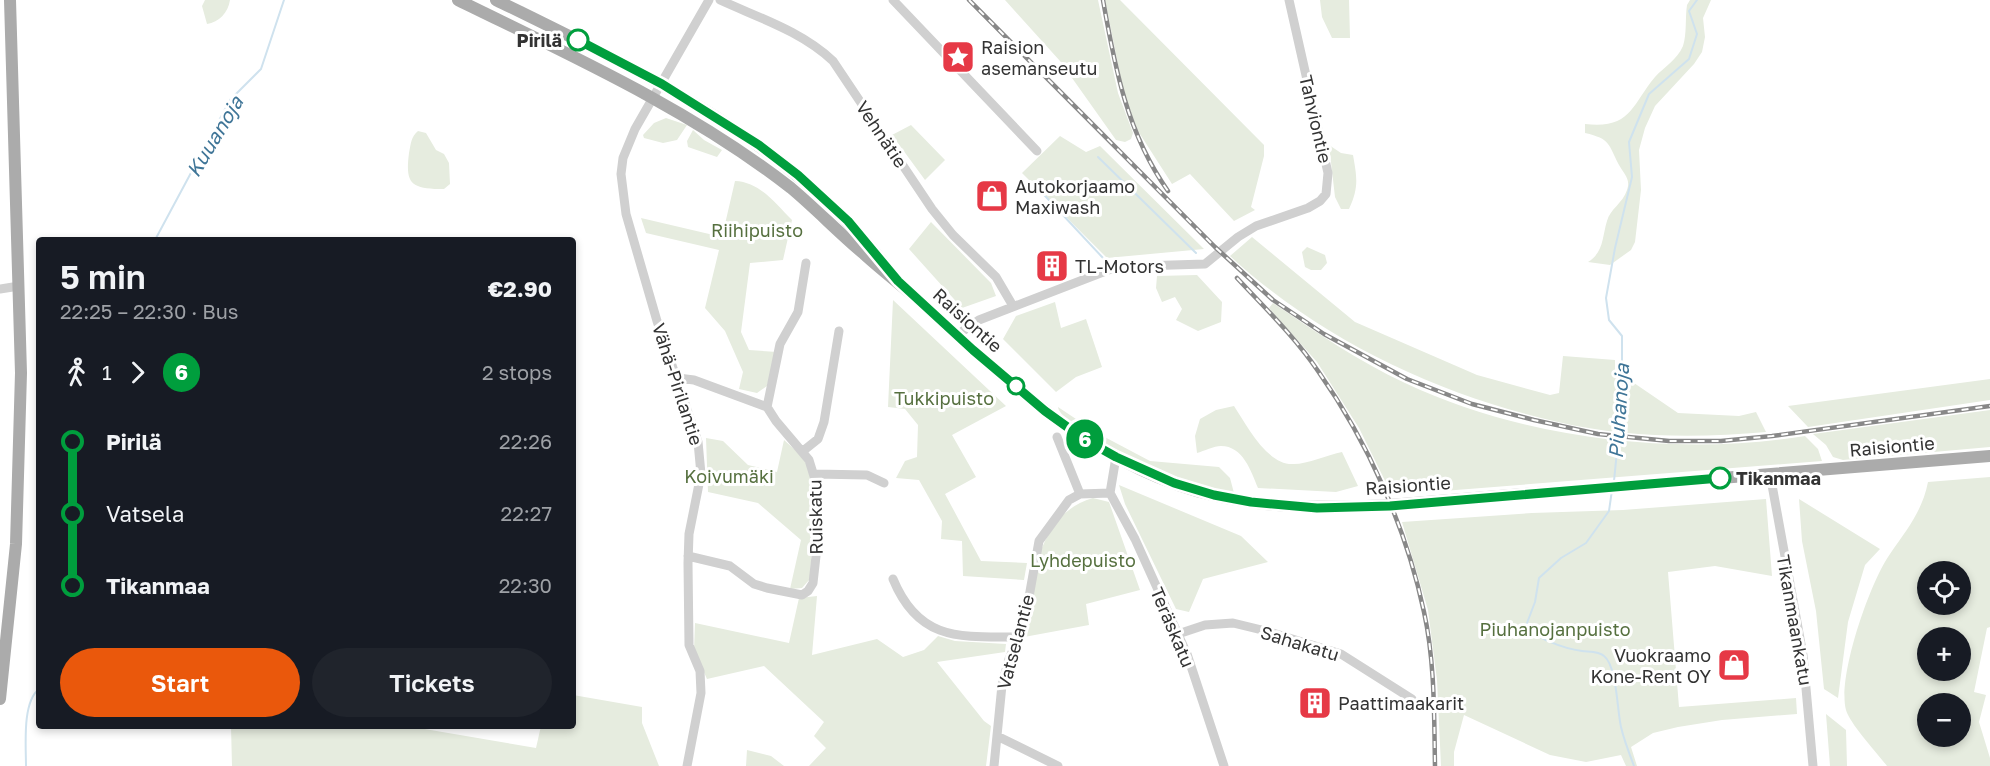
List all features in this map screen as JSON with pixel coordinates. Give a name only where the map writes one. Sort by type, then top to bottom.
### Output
[{"type":"main road","points":[[0,699],[17,511],[21,373],[10,0]]},
{"type":"main road","name":"Raisiontie","points":[[458,0],[592,65],[733,147],[784,183],[1060,422],[1116,457],[1193,489],[1251,502],[1294,507],[1390,506],[1990,456]]},
{"type":"main road","name":"Raisiontie","points":[[496,0],[662,84],[749,138],[798,175],[848,221],[898,281]]},
{"type":"street","name":"Vähä-Pirilantie","points":[[687,766],[701,687],[700,671],[689,645],[688,534],[700,483],[701,458],[678,378],[657,321],[621,190],[623,158],[627,145],[710,0]]},
{"type":"street","name":"Vehnätie","points":[[720,0],[797,33],[818,47],[832,61],[932,209],[953,236],[996,277],[1013,306]]},
{"type":"street","points":[[893,0],[1036,151]]},
{"type":"street","name":"Tahviontie","points":[[957,335],[979,320],[1111,269],[1132,266],[1205,264],[1238,237],[1256,226],[1308,208],[1326,194],[1327,165],[1289,0]]},
{"type":"street","points":[[678,378],[694,380],[766,407],[780,344],[798,312],[806,263]]},
{"type":"street","points":[[0,289],[19,286]]},
{"type":"street","points":[[803,451],[818,439],[824,422],[838,331]]},
{"type":"street","name":"Ruiskatu","points":[[688,556],[730,566],[754,584],[767,588],[802,595],[813,583],[817,547],[815,474],[803,451],[776,422],[766,407]]},
{"type":"street","points":[[1057,437],[1080,494],[1110,493],[1116,457]]},
{"type":"street","points":[[815,474],[867,475],[884,483]]},
{"type":"street","name":"Tikanmaankatu","points":[[1770,474],[1803,654],[1813,766]]},
{"type":"street","name":"Teräskatu","points":[[1110,493],[1135,538],[1187,654],[1222,765]]},
{"type":"street","name":"Vatselantie","points":[[994,766],[1002,685],[1027,608],[1032,569],[1039,541],[1061,508],[1080,494]]},
{"type":"street","points":[[894,579],[899,593],[928,626],[960,637],[1018,637]]},
{"type":"street","name":"Sahakatu","points":[[1178,634],[1205,625],[1233,623],[1266,631],[1341,654],[1412,699]]},
{"type":"street","points":[[997,736],[1058,766]]},
{"type":"green space","points":[[205,0],[230,0],[222,16],[207,24],[202,6]]},
{"type":"green space","points":[[1005,0],[1098,0],[1118,93],[1133,133],[1131,139],[1125,142],[1116,140],[1060,61]]},
{"type":"green space","points":[[1105,0],[1120,0],[1264,145],[1264,156],[1251,207],[1255,210],[1234,221],[1190,174],[1172,184],[1138,131],[1124,94]]},
{"type":"green space","points":[[1320,0],[1349,0],[1350,38],[1332,38],[1322,17]]},
{"type":"green space","points":[[1690,0],[1711,0],[1703,18],[1705,37],[1702,52],[1694,64],[1655,106],[1645,128],[1639,150],[1641,190],[1635,242],[1631,250],[1610,265],[1588,262],[1600,249],[1609,217],[1623,199],[1628,183],[1608,143],[1585,133],[1585,124],[1612,123],[1621,119],[1634,106],[1655,77],[1683,46],[1687,5]]},
{"type":"green space","points":[[666,118],[687,125],[677,140],[663,143],[644,138],[643,135],[654,123]]},
{"type":"green space","points":[[911,125],[945,160],[925,180],[892,135]]},
{"type":"green space","points":[[693,130],[704,140],[722,150],[717,157],[688,147],[687,141]]},
{"type":"green space","points":[[418,131],[426,133],[436,150],[444,154],[449,163],[450,184],[444,189],[417,186],[410,178],[409,153],[413,138]]},
{"type":"green space","points":[[1060,136],[1086,152],[1100,146],[1204,249],[1107,258],[1022,173]]},
{"type":"green space","points":[[1329,145],[1341,153],[1353,155],[1356,182],[1349,209],[1341,209],[1335,197]]},
{"type":"green space","name":"Riihipuisto","points":[[735,181],[760,189],[792,220],[783,260],[750,263],[741,332],[749,350],[777,352],[767,386],[757,393],[739,389],[743,372],[725,331],[705,308],[719,250],[646,233],[641,218],[722,237]]},
{"type":"green space","points":[[931,222],[991,283],[996,296],[962,308],[909,249]]},
{"type":"green space","points":[[1252,237],[1355,322],[1477,375],[1550,395],[1559,393],[1563,356],[1615,360],[1615,370],[1678,413],[1739,416],[1756,412],[1766,432],[1688,436],[1610,431],[1513,411],[1425,380],[1342,338],[1303,314],[1265,286],[1230,256]]},
{"type":"green space","points":[[1307,247],[1325,255],[1327,263],[1321,270],[1311,270],[1305,267],[1302,252]]},
{"type":"green space","points":[[1197,275],[1222,302],[1221,322],[1198,331],[1176,320],[1182,309],[1175,297],[1162,302],[1156,288],[1157,276]]},
{"type":"green space","name":"Tukkipuisto","points":[[893,300],[1006,406],[952,435],[976,477],[945,494],[981,561],[1027,563],[1024,580],[963,576],[962,541],[941,539],[942,521],[919,480],[896,478],[905,461],[917,457],[918,425],[905,409],[888,407]]},
{"type":"green space","points":[[1055,302],[1061,328],[1086,319],[1102,367],[1076,377],[1056,392],[1003,339],[1016,316]]},
{"type":"green space","points":[[1273,303],[1338,346],[1405,383],[1499,418],[1549,430],[1653,443],[1756,442],[1805,436],[1818,449],[1822,461],[1392,495],[1359,428],[1317,362],[1269,308]]},
{"type":"green space","points":[[1990,379],[1990,400],[1808,427],[1788,406]]},
{"type":"green space","points":[[1234,406],[1258,442],[1274,457],[1283,462],[1297,464],[1342,452],[1358,486],[1336,492],[1258,488],[1245,461],[1235,450],[1221,446],[1197,453],[1195,436],[1200,419],[1216,410]]},
{"type":"green space","points":[[1058,407],[1097,433],[1150,461],[1219,467],[1230,478],[1234,493],[1191,482],[1136,459],[1076,426],[1063,416]]},
{"type":"green space","points":[[1990,410],[1990,447],[1843,460],[1833,457],[1826,445],[1813,434]]},
{"type":"green space","name":"Koivumäki","points":[[706,438],[723,441],[748,465],[777,472],[784,440],[804,458],[815,487],[810,579],[802,588],[790,589],[801,540],[758,503],[708,492]]},
{"type":"green space","points":[[1990,477],[1990,627],[1987,628],[1974,692],[1986,695],[1979,722],[1990,758],[1990,766],[1887,766],[1858,730],[1846,710],[1844,695],[1846,676],[1865,607],[1882,567],[1918,511],[1928,482]]},
{"type":"green space","points":[[1119,485],[1241,536],[1268,562],[1203,579],[1189,612],[1176,609],[1125,504]]},
{"type":"green space","name":"Lyhdepuisto","points":[[1093,498],[1109,502],[1140,590],[1086,604],[1089,625],[1024,637],[1034,576],[1047,536],[1058,520],[1073,507]]},
{"type":"green space","name":"Piuhanojanpuisto","points":[[1766,499],[1772,576],[1715,566],[1668,572],[1679,707],[1796,698],[1797,714],[1722,720],[1653,733],[1631,747],[1637,766],[1626,766],[1621,755],[1586,762],[1550,755],[1464,715],[1454,752],[1454,766],[1441,766],[1437,680],[1428,610],[1402,522],[1532,513],[1623,510]]},
{"type":"green space","points":[[1799,499],[1880,549],[1865,565],[1848,622],[1838,698],[1824,689],[1816,611],[1802,541]]},
{"type":"green space","points":[[817,596],[812,655],[877,639],[903,657],[924,650],[938,636],[955,641],[1006,644],[1005,652],[937,662],[984,721],[991,726],[986,766],[809,766],[826,748],[814,736],[824,722],[764,666],[707,679],[694,650],[695,623],[789,643],[799,598]]},
{"type":"green space","points":[[576,696],[642,707],[642,723],[659,766],[232,766],[231,729],[425,729],[536,748],[540,729],[576,729]]},
{"type":"green space","points":[[1826,714],[1846,730],[1847,766],[1830,766]]},
{"type":"green space","points":[[747,750],[771,756],[784,766],[746,766]]},
{"type":"waterway","name":"Kuuanoja","points":[[157,237],[230,100],[261,69],[284,0]]},
{"type":"waterway","name":"Piuhanoja","points":[[1614,481],[1622,401],[1622,336],[1609,320],[1606,298],[1632,177],[1629,142],[1649,94],[1689,59],[1697,34],[1689,11],[1697,0]]},
{"type":"waterway","points":[[1098,157],[1196,253]]},
{"type":"waterway","points":[[1033,183],[1103,258]]},
{"type":"waterway","name":"Piuhanoja","points":[[1612,490],[1609,511],[1586,543],[1561,558],[1539,578],[1535,602],[1527,623],[1535,633],[1550,642],[1575,650],[1599,653],[1608,661],[1614,678],[1621,727],[1634,766]]},
{"type":"waterway","name":"Kuuanoja","points":[[26,766],[27,714],[36,693]]},
{"type":"railway","points":[[969,0],[1215,247],[1273,300],[1324,334],[1407,379],[1472,404],[1534,420],[1598,434],[1669,441],[1721,441],[1772,436],[1990,406]]},
{"type":"railway","points":[[1103,0],[1118,75],[1133,123],[1142,146],[1168,191]]},
{"type":"railway","points":[[1237,278],[1300,346],[1336,398],[1369,456],[1396,517],[1416,580],[1428,631],[1433,689],[1435,766]]},
{"type":"bus line","name":"6","points":[[578,40],[662,84],[759,145],[798,175],[848,221],[898,281],[973,350],[1045,411],[1084,439],[1116,457],[1174,483],[1214,495],[1271,506],[1317,508],[1390,506],[1720,478]]},
{"type":"place","name":"Pirilä","points":[[578,40]]},
{"type":"place","name":"Raision asemanseutu","points":[[958,57]]},
{"type":"place","name":"Autokorjaamo Maxiwash","points":[[992,196]]},
{"type":"place","name":"TL-Motors","points":[[1052,266]]},
{"type":"place","name":"Tikanmaa","points":[[1720,478]]},
{"type":"place","name":"Vuokraamo Kone-Rent OY","points":[[1734,665]]},
{"type":"place","name":"Paattimaakarit","points":[[1315,703]]}]
